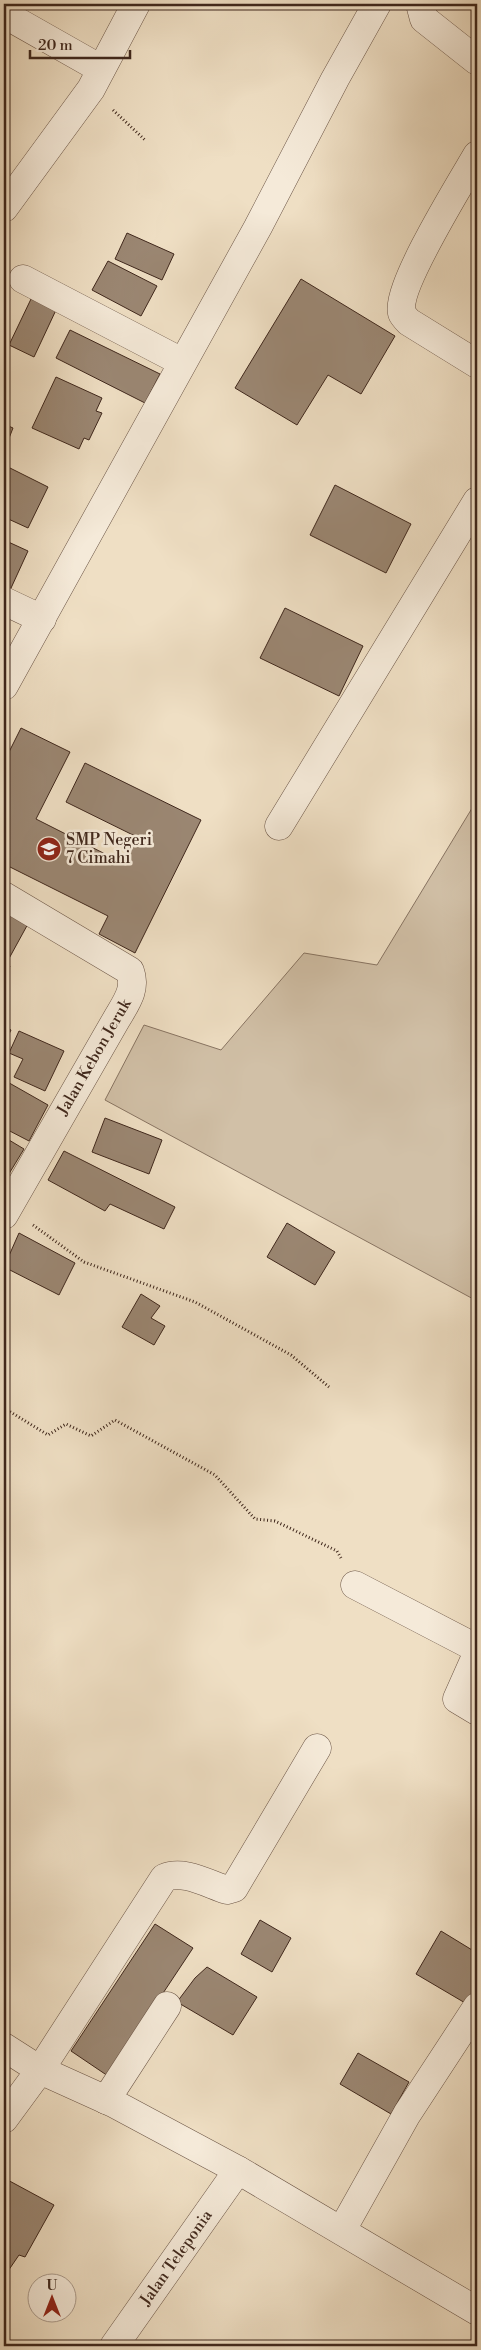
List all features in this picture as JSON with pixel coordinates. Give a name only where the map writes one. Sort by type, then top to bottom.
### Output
[{"type":"street","points":[[4,208],[96,79],[136,4]]},
{"type":"street","points":[[4,686],[11,655],[42,619],[258,227],[335,79],[377,4]]},
{"type":"street","points":[[420,4],[424,19],[477,61]]},
{"type":"street","points":[[4,14],[96,79]]},
{"type":"street","points":[[477,155],[411,273],[402,302],[402,313],[409,322],[477,364]]},
{"type":"street","points":[[23,280],[182,362]]},
{"type":"street","points":[[279,826],[477,501]]},
{"type":"street","points":[[4,602],[42,619]]},
{"type":"street","name":"Jalan Kebon Jeruk","points":[[4,896],[130,971],[134,981],[132,991],[116,1020],[6,1212]]},
{"type":"street","points":[[354,1585],[476,1648],[477,1653],[457,1699],[477,1711]]},
{"type":"street","points":[[4,2119],[40,2070],[164,1878],[173,1874],[182,1875],[227,1890],[234,1888],[316,1748]]},
{"type":"street","points":[[106,2100],[167,2006]]},
{"type":"street","points":[[342,2230],[407,2114],[477,2007]]},
{"type":"street","points":[[4,2047],[40,2070],[106,2100],[238,2170],[477,2311]]},
{"type":"street","name":"Jalan Teleponia","points":[[114,2346],[238,2170]]},
{"type":"path","points":[[96,79],[145,140]]},
{"type":"path","points":[[6,1212],[84,1262],[195,1302],[291,1355],[329,1387]]},
{"type":"path","points":[[4,1408],[48,1434],[66,1424],[91,1436],[114,1420],[215,1475],[255,1519],[275,1521],[337,1551],[354,1585]]},
{"type":"shaded area","points":[[477,800],[477,1301],[105,1100],[144,1025],[221,1050],[304,953],[377,965]]},
{"type":"building","points":[[127,233],[174,254],[162,280],[115,259]]},
{"type":"building","points":[[108,261],[157,286],[141,316],[92,290]]},
{"type":"building","points":[[301,279],[395,336],[361,394],[328,375],[297,425],[235,388]]},
{"type":"building","points":[[31,299],[56,310],[34,357],[9,345]]},
{"type":"building","points":[[70,330],[160,374],[145,403],[56,358]]},
{"type":"building","points":[[56,377],[102,398],[96,411],[102,413],[89,440],[84,438],[79,449],[32,428]]},
{"type":"building","points":[[4,424],[13,428],[4,451]]},
{"type":"building","points":[[4,465],[48,487],[28,528],[4,517]]},
{"type":"building","points":[[335,485],[411,524],[386,573],[310,535]]},
{"type":"building","points":[[4,540],[28,551],[6,599],[4,598]]},
{"type":"building","points":[[285,608],[363,646],[339,696],[260,658]]},
{"type":"building","name":"SMP Negeri 7 Cimahi","points":[[21,728],[70,752],[36,819],[123,863],[137,837],[66,802],[85,763],[201,820],[135,953],[99,934],[108,916],[4,864],[4,762]]},
{"type":"building","points":[[4,908],[29,922],[6,964],[10,966],[4,978]]},
{"type":"building","points":[[4,1026],[11,1030],[4,1044]]},
{"type":"building","points":[[19,1031],[64,1051],[45,1091],[14,1077],[23,1059],[9,1053]]},
{"type":"building","points":[[4,1080],[48,1105],[29,1141],[4,1128]]},
{"type":"building","points":[[105,1118],[162,1140],[149,1174],[92,1152]]},
{"type":"building","points":[[4,1137],[24,1149],[4,1182]]},
{"type":"building","points":[[64,1151],[175,1207],[164,1229],[110,1204],[105,1211],[48,1180]]},
{"type":"building","points":[[287,1223],[335,1252],[315,1285],[267,1257]]},
{"type":"building","points":[[19,1233],[75,1263],[59,1295],[4,1267]]},
{"type":"building","points":[[141,1294],[160,1306],[151,1318],[165,1326],[154,1345],[122,1327]]},
{"type":"building","points":[[260,1920],[291,1938],[272,1972],[241,1954]]},
{"type":"building","points":[[155,1924],[193,1948],[108,2076],[71,2051]]},
{"type":"building","points":[[441,1931],[477,1953],[477,1999],[472,2007],[416,1974]]},
{"type":"building","points":[[207,1967],[257,1997],[233,2035],[177,2002],[195,1978]]},
{"type":"building","points":[[358,2053],[409,2082],[391,2114],[340,2084]]},
{"type":"building","points":[[4,2178],[54,2205],[25,2257],[19,2255],[6,2274],[4,2273]]},
{"type":"place","name":"SMP Negeri 7 Cimahi","points":[[49,849]]}]
